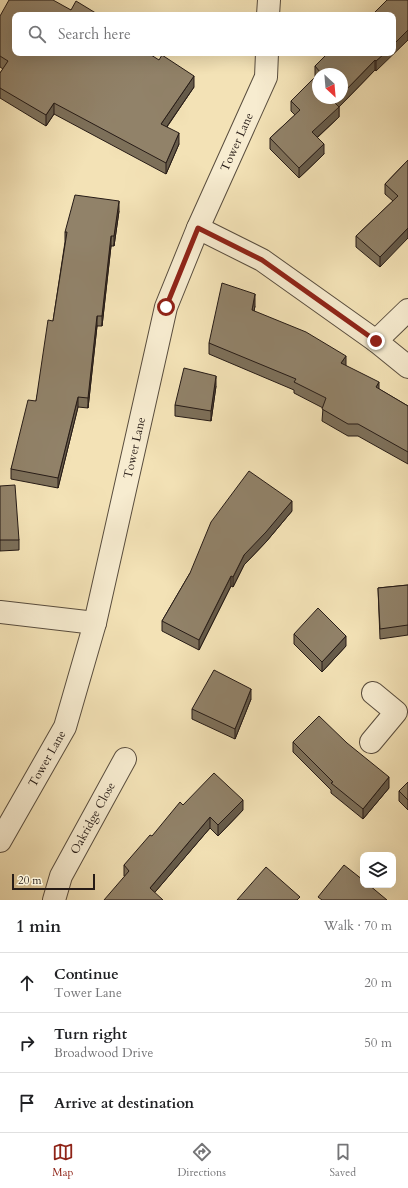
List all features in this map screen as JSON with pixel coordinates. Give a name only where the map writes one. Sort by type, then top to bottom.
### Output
[{"type":"street","points":[[268,12],[269,0]]},
{"type":"street","name":"Tower Lane","points":[[0,841],[65,727],[95,623],[166,307],[198,228],[266,77],[267,56]]},
{"type":"street","points":[[198,228],[262,260],[376,341],[408,367]]},
{"type":"street","points":[[376,341],[408,310]]},
{"type":"street","points":[[0,612],[95,623]]},
{"type":"street","points":[[371,742],[402,717],[373,693]]},
{"type":"street","name":"Oakridge Close","points":[[54,900],[61,876],[125,759]]},
{"type":"building","points":[[9,0],[53,0],[71,10],[76,1],[94,12],[12,12],[12,56],[153,56],[159,60],[161,56],[164,56],[194,76],[161,124],[179,133],[166,163],[54,103],[46,115],[0,88],[0,73],[8,61],[0,56],[0,16]]},
{"type":"building","points":[[387,0],[408,0],[408,30],[396,42],[396,12],[375,12]]},
{"type":"building","points":[[325,56],[382,56],[376,61],[375,60],[348,88],[348,68],[317,68],[315,66]]},
{"type":"building","points":[[312,80],[312,104],[336,104],[339,107],[312,132],[324,144],[299,168],[270,138],[300,110],[291,101]]},
{"type":"building","points":[[408,160],[408,228],[380,257],[356,236],[398,196],[385,184]]},
{"type":"building","points":[[75,195],[119,201],[114,236],[111,236],[102,316],[97,316],[88,398],[78,397],[58,478],[11,469],[28,400],[36,401],[48,320],[53,321],[67,232],[65,232]]},
{"type":"building","points":[[222,283],[255,294],[252,310],[306,332],[346,356],[341,363],[379,382],[376,387],[408,406],[408,452],[358,424],[348,424],[322,409],[326,398],[294,382],[296,379],[209,343]]},
{"type":"building","points":[[184,368],[216,376],[211,411],[175,405]]},
{"type":"building","points":[[249,471],[292,501],[244,555],[233,577],[231,576],[199,640],[162,621],[190,573],[211,522]]},
{"type":"building","points":[[15,485],[19,540],[0,540],[0,486]]},
{"type":"building","points":[[408,585],[408,625],[380,629],[378,588]]},
{"type":"building","points":[[318,608],[346,636],[322,662],[294,634]]},
{"type":"building","points":[[214,670],[251,689],[235,729],[192,709]]},
{"type":"building","points":[[319,716],[347,743],[389,777],[363,809],[331,783],[333,782],[293,742]]},
{"type":"building","points":[[214,773],[243,800],[218,825],[210,817],[150,888],[163,900],[104,900],[129,871],[124,865],[150,835],[152,836],[180,802],[183,805]]},
{"type":"building","points":[[408,782],[408,800],[399,791]]},
{"type":"building","points":[[344,865],[360,878],[360,888],[373,888],[387,900],[322,900],[318,897]]},
{"type":"building","points":[[266,867],[300,897],[297,900],[237,900]]},
{"type":"route","points":[[166,307],[198,228],[262,260],[376,341]]}]
